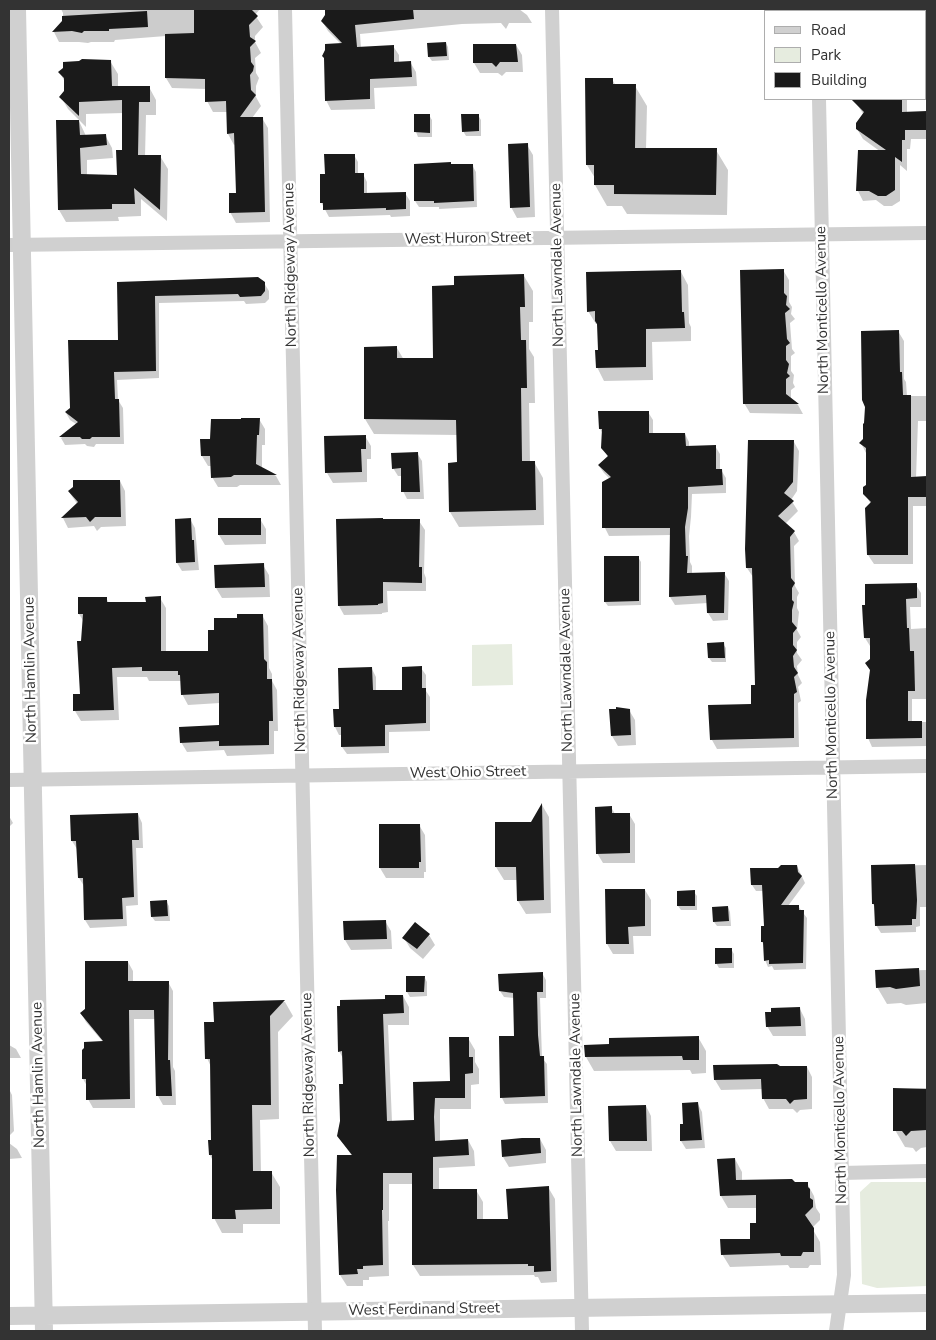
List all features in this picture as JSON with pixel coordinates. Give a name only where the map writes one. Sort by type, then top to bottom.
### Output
[{"type":"street","name":"North Hamlin Avenue","points":[[17,9],[15,245],[33,780],[44,1323]]},
{"type":"street","name":"North Ridgeway Avenue","points":[[285,9],[315,1331]]},
{"type":"street","name":"North Lawndale Avenue","points":[[552,9],[582,1331]]},
{"type":"street","name":"North Monticello Avenue","points":[[819,100],[844,1275],[836,1331]]},
{"type":"street","name":"West Huron Street","points":[[15,245],[927,233]]},
{"type":"street","name":"West Ohio Street","points":[[9,780],[927,766]]},
{"type":"street","points":[[842,1172],[927,1171]]},
{"type":"street","name":"West Ferdinand Street","points":[[9,1316],[44,1323],[314,1312],[927,1303]]},
{"type":"green space","points":[[512,644],[513,685],[472,686],[472,645]]},
{"type":"green space","points":[[871,1182],[927,1182],[927,1286],[877,1288],[862,1284],[860,1192]]},
{"type":"building","points":[[194,9],[251,9],[258,16],[249,25],[250,37],[256,41],[250,47],[251,62],[254,66],[250,75],[251,90],[256,95],[240,117],[263,117],[265,212],[229,213],[229,193],[236,193],[234,133],[227,134],[226,101],[205,102],[205,79],[165,78],[165,34],[194,33]]},
{"type":"building","points":[[325,9],[413,9],[414,19],[355,25],[357,47],[394,45],[394,62],[411,61],[412,77],[370,79],[370,99],[325,101],[324,58],[322,56],[325,44],[342,43],[321,21],[325,15]]},
{"type":"building","points":[[147,11],[148,27],[109,29],[109,31],[84,31],[82,33],[72,31],[52,32],[62,21],[62,16]]},
{"type":"building","points":[[446,42],[447,56],[428,57],[427,43]]},
{"type":"building","points":[[473,44],[516,44],[518,62],[500,62],[496,67],[492,63],[473,63]]},
{"type":"building","points":[[82,59],[111,60],[112,86],[150,86],[150,102],[139,102],[138,155],[161,155],[160,210],[134,188],[135,204],[112,204],[112,209],[58,210],[56,120],[79,120],[80,135],[106,134],[107,145],[80,148],[81,174],[117,175],[116,150],[122,150],[122,100],[79,102],[79,116],[59,97],[64,91],[64,78],[58,72],[63,68],[63,62],[79,61]]},
{"type":"building","points":[[585,78],[613,78],[613,84],[636,84],[635,148],[717,148],[716,195],[614,194],[614,185],[594,185],[594,165],[586,165]]},
{"type":"building","points":[[852,100],[902,100],[902,112],[927,111],[927,130],[905,130],[905,140],[902,140],[902,162],[895,157],[895,190],[886,196],[878,196],[869,191],[856,191],[858,150],[886,150],[856,129],[856,123],[864,112]]},
{"type":"building","points":[[414,114],[430,114],[430,133],[414,132]]},
{"type":"building","points":[[461,114],[479,114],[479,131],[462,132]]},
{"type":"building","points":[[528,143],[530,207],[510,208],[508,144]]},
{"type":"building","points":[[324,154],[355,154],[355,173],[364,173],[364,193],[406,192],[406,209],[323,210],[323,203],[320,203],[320,174],[325,174]]},
{"type":"building","points":[[451,162],[451,164],[473,164],[474,201],[434,203],[434,201],[414,201],[414,164]]},
{"type":"building","points":[[784,269],[784,293],[787,296],[786,305],[790,309],[785,313],[787,339],[790,343],[786,346],[786,360],[789,364],[787,373],[790,376],[786,379],[786,394],[799,404],[743,404],[740,270]]},
{"type":"building","points":[[681,270],[682,312],[684,312],[685,328],[646,329],[646,367],[596,368],[595,350],[598,350],[597,324],[595,321],[595,311],[587,312],[586,272]]},
{"type":"building","points":[[524,274],[525,307],[520,307],[521,340],[526,340],[527,388],[521,388],[522,461],[535,461],[536,510],[449,512],[448,463],[457,462],[456,420],[364,419],[364,347],[397,346],[397,358],[433,358],[432,286],[454,285],[454,276]]},
{"type":"building","points":[[258,277],[265,282],[265,291],[261,296],[240,297],[238,294],[155,296],[156,371],[114,372],[115,399],[119,399],[120,437],[82,439],[80,437],[59,437],[78,422],[65,412],[70,408],[68,340],[118,340],[117,282]]},
{"type":"building","points":[[899,330],[900,372],[902,372],[903,395],[911,395],[911,477],[927,476],[927,497],[908,497],[908,555],[867,555],[865,508],[871,502],[863,494],[863,487],[866,485],[866,448],[859,443],[863,439],[865,407],[862,400],[861,331]]},
{"type":"building","points":[[598,411],[649,411],[649,433],[685,433],[686,446],[716,445],[716,469],[722,469],[723,485],[688,487],[688,508],[685,527],[686,556],[688,556],[687,573],[725,572],[724,613],[707,613],[706,595],[669,597],[670,528],[602,528],[602,482],[611,477],[598,465],[608,456],[601,448],[602,429],[599,429]]},
{"type":"building","points":[[260,418],[259,435],[257,435],[256,464],[277,475],[234,475],[231,477],[211,478],[210,456],[201,456],[200,439],[210,439],[211,419]]},
{"type":"building","points":[[366,435],[366,449],[361,449],[362,472],[325,473],[324,436]]},
{"type":"building","points":[[748,440],[794,440],[793,482],[784,493],[794,501],[778,516],[795,531],[790,537],[791,578],[795,583],[792,588],[792,600],[794,602],[792,622],[797,628],[793,633],[793,645],[797,650],[793,656],[794,667],[798,673],[794,677],[797,692],[794,694],[794,738],[710,740],[708,705],[751,704],[751,685],[755,685],[752,568],[746,568],[745,549]]},
{"type":"building","points":[[418,452],[420,492],[401,492],[401,468],[392,469],[391,453]]},
{"type":"building","points":[[73,480],[120,480],[121,517],[95,517],[90,522],[86,517],[61,518],[78,502],[68,491],[73,487]]},
{"type":"building","points":[[191,518],[195,562],[176,563],[175,519]]},
{"type":"building","points":[[218,518],[261,518],[261,535],[218,535]]},
{"type":"building","points":[[336,519],[420,519],[419,567],[422,567],[422,583],[383,582],[383,603],[378,605],[338,606]]},
{"type":"building","points":[[604,556],[639,556],[639,601],[604,602]]},
{"type":"building","points":[[264,563],[265,587],[215,588],[214,565]]},
{"type":"building","points":[[917,583],[917,598],[906,599],[910,651],[914,651],[915,691],[908,691],[908,721],[922,721],[922,738],[866,739],[866,700],[870,670],[865,663],[870,659],[870,638],[864,638],[862,605],[865,605],[865,584]]},
{"type":"building","points":[[161,596],[161,651],[208,651],[208,630],[214,630],[214,618],[237,618],[237,614],[263,614],[264,659],[267,662],[267,679],[272,679],[273,721],[269,721],[269,745],[219,746],[219,741],[180,743],[179,727],[219,725],[219,693],[181,695],[178,671],[142,671],[142,667],[112,668],[114,710],[73,711],[73,694],[80,694],[77,641],[81,641],[83,614],[78,614],[78,597],[107,597],[107,602],[146,602],[145,597]]},
{"type":"building","points":[[724,642],[725,658],[708,658],[707,643]]},
{"type":"building","points":[[422,666],[422,688],[426,688],[426,723],[385,725],[385,746],[341,747],[341,727],[334,727],[333,709],[339,709],[338,668],[372,667],[373,690],[402,690],[402,667]]},
{"type":"building","points":[[616,707],[630,709],[631,735],[611,736],[609,709],[616,709]]},
{"type":"building","points":[[542,803],[544,900],[517,901],[516,867],[495,867],[495,822],[531,822]]},
{"type":"building","points":[[612,806],[612,813],[630,813],[630,853],[596,854],[595,807]]},
{"type":"building","points":[[138,813],[139,840],[132,840],[134,897],[122,898],[123,919],[84,920],[83,878],[78,878],[76,841],[71,841],[70,815]]},
{"type":"building","points":[[379,824],[420,824],[421,862],[419,862],[419,868],[379,868]]},
{"type":"building","points":[[915,864],[916,919],[912,919],[912,925],[875,926],[874,904],[872,904],[871,865]]},
{"type":"building","points":[[781,865],[797,865],[798,872],[802,876],[781,905],[799,905],[799,910],[804,910],[803,963],[769,964],[769,960],[764,961],[763,942],[761,942],[761,926],[764,926],[762,885],[751,885],[750,868],[778,868]]},
{"type":"building","points":[[605,889],[645,889],[645,926],[628,927],[629,944],[606,944]]},
{"type":"building","points":[[695,890],[695,906],[677,906],[677,891]]},
{"type":"building","points":[[167,900],[168,916],[151,917],[150,901]]},
{"type":"building","points":[[728,906],[729,921],[713,922],[712,907]]},
{"type":"building","points":[[386,920],[387,939],[344,940],[343,921]]},
{"type":"building","points":[[415,922],[430,934],[417,949],[402,938]]},
{"type":"building","points":[[715,948],[732,948],[732,963],[715,964]]},
{"type":"building","points":[[85,961],[128,961],[128,981],[169,981],[168,1060],[170,1060],[172,1096],[156,1096],[154,1010],[129,1010],[130,1099],[86,1100],[86,1079],[82,1079],[82,1050],[84,1042],[103,1041],[80,1013],[85,1009]]},
{"type":"building","points":[[919,968],[920,986],[896,989],[890,987],[876,988],[875,970]]},
{"type":"building","points":[[543,972],[543,992],[537,992],[538,1035],[540,1056],[544,1056],[545,1096],[500,1098],[499,1036],[514,1036],[513,993],[499,991],[498,974]]},
{"type":"building","points":[[406,976],[425,976],[424,992],[406,992]]},
{"type":"building","points":[[385,995],[403,995],[404,1013],[383,1014],[387,1121],[414,1120],[413,1082],[450,1081],[449,1037],[469,1037],[469,1057],[473,1057],[473,1073],[465,1074],[465,1098],[435,1098],[434,1117],[435,1141],[468,1139],[469,1155],[433,1157],[433,1189],[477,1189],[477,1219],[508,1219],[506,1189],[549,1186],[551,1271],[534,1272],[534,1266],[528,1266],[528,1264],[412,1265],[412,1173],[383,1173],[383,1265],[363,1266],[363,1269],[357,1269],[358,1274],[339,1275],[336,1190],[337,1155],[352,1155],[337,1136],[340,1121],[339,1084],[343,1084],[342,1051],[338,1052],[337,1006],[340,1006],[340,1000],[385,999]]},
{"type":"building","points":[[285,1000],[270,1016],[271,1105],[252,1105],[253,1171],[272,1171],[272,1209],[235,1210],[236,1219],[212,1219],[212,1155],[209,1155],[208,1140],[211,1140],[210,1059],[205,1059],[204,1022],[214,1022],[213,1002]]},
{"type":"building","points":[[800,1007],[801,1026],[766,1027],[765,1012],[771,1012],[771,1008]]},
{"type":"building","points":[[699,1036],[699,1060],[683,1060],[682,1056],[585,1057],[584,1045],[609,1044],[609,1038]]},
{"type":"building","points":[[777,1064],[780,1066],[807,1066],[807,1099],[794,1100],[790,1104],[786,1099],[762,1099],[761,1079],[714,1080],[713,1065]]},
{"type":"building","points":[[893,1088],[927,1089],[927,1130],[911,1131],[906,1136],[902,1131],[893,1131]]},
{"type":"building","points":[[698,1102],[702,1140],[680,1141],[680,1124],[683,1124],[682,1103]]},
{"type":"building","points":[[646,1105],[647,1141],[609,1141],[608,1106]]},
{"type":"building","points":[[540,1138],[541,1153],[502,1157],[501,1140]]},
{"type":"building","points":[[735,1158],[736,1180],[792,1179],[795,1182],[808,1182],[813,1207],[805,1215],[814,1228],[814,1252],[803,1252],[801,1256],[781,1256],[780,1253],[721,1255],[720,1239],[750,1239],[750,1223],[756,1223],[756,1195],[720,1196],[717,1159]]}]
